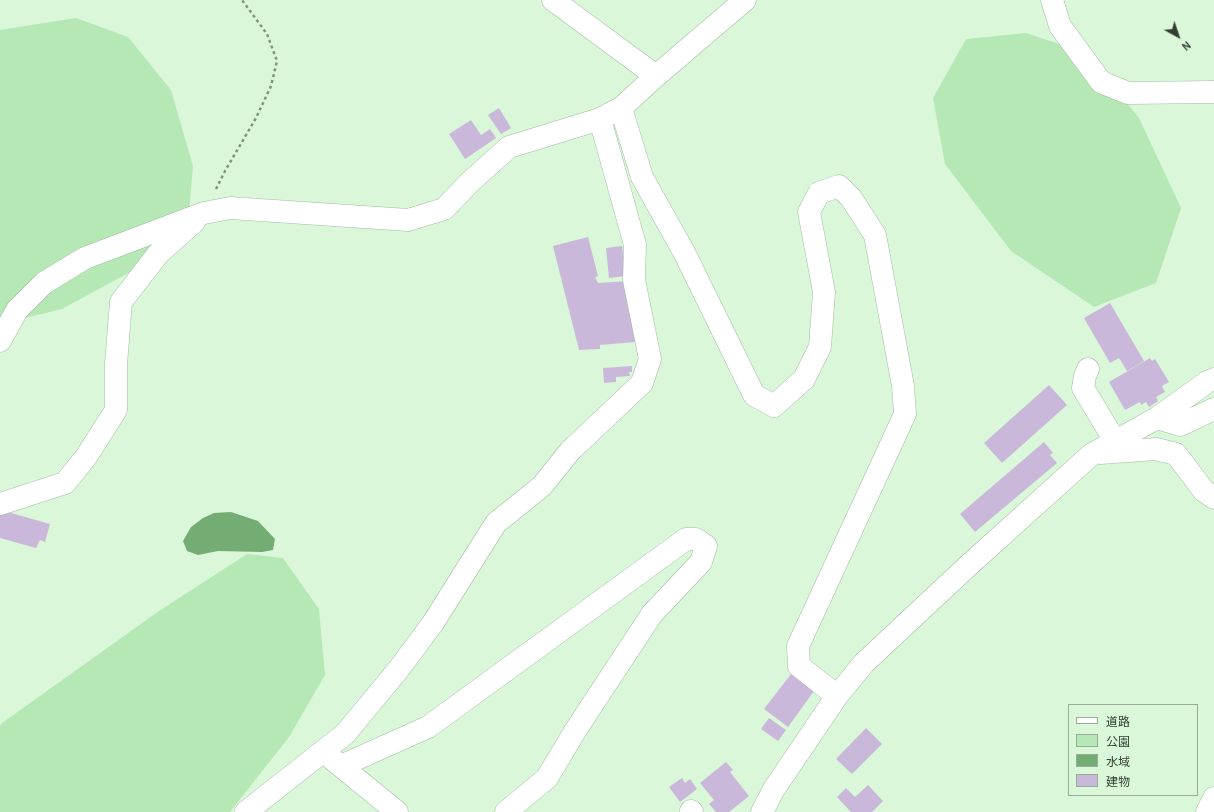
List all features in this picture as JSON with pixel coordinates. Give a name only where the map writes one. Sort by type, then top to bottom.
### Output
[{"type":"street","points":[[553,0],[656,76]]},
{"type":"street","points":[[0,341],[17,310],[44,283],[85,258],[204,213],[230,208],[408,220],[444,208],[470,182],[510,147],[600,119],[621,108],[745,0]]},
{"type":"street","points":[[1052,0],[1060,26],[1101,82],[1128,93],[1214,92]]},
{"type":"street","points":[[621,108],[642,177],[685,254],[754,395],[774,406],[804,379],[820,347],[824,292],[810,212],[819,193],[839,186],[851,198],[875,235],[903,386],[905,414],[798,646],[799,666],[837,696]]},
{"type":"street","points":[[246,812],[344,734],[398,670],[433,623],[496,523],[542,486],[570,451],[642,383],[650,359],[634,280],[635,245],[600,119]]},
{"type":"street","points":[[0,504],[65,483],[86,458],[116,410],[116,364],[121,302],[158,254],[204,213]]},
{"type":"street","points":[[1088,369],[1084,376],[1083,388],[1115,441]]},
{"type":"street","points":[[762,812],[774,789],[837,696],[864,663],[970,564],[1092,454],[1157,418],[1207,382],[1214,379]]},
{"type":"street","points":[[1157,418],[1180,425],[1214,409]]},
{"type":"street","points":[[1092,454],[1156,449],[1176,454],[1204,491],[1214,498]]},
{"type":"street","points":[[341,766],[428,727],[686,539],[696,539],[706,546],[701,562],[652,614],[575,731],[547,778],[506,812]]},
{"type":"street","points":[[322,751],[396,812]]},
{"type":"street","points":[[1207,812],[1214,798]]},
{"type":"path","points":[[204,213],[225,171],[256,118],[271,86],[278,61],[267,34],[242,0]]},
{"type":"green space","points":[[76,18],[128,37],[171,90],[193,166],[188,224],[145,264],[62,309],[0,324],[0,30]]},
{"type":"green space","points":[[1026,33],[1086,53],[1139,118],[1181,208],[1156,283],[1094,307],[1011,251],[945,164],[933,98],[966,39]]},
{"type":"green space","points":[[247,554],[283,558],[319,609],[325,675],[289,737],[230,812],[0,812],[0,726],[2,723],[159,611]]},
{"type":"water","points":[[231,512],[258,521],[275,539],[273,550],[262,552],[218,551],[198,555],[187,551],[183,541],[191,527],[203,518],[214,513]]},
{"type":"building","points":[[499,108],[511,128],[501,134],[488,115]]},
{"type":"building","points":[[471,120],[481,135],[490,129],[496,138],[465,159],[449,134]]},
{"type":"building","points":[[588,237],[598,276],[595,277],[598,283],[628,281],[635,342],[600,345],[600,349],[579,350],[553,246]]},
{"type":"building","points":[[622,246],[626,276],[609,278],[606,248]]},
{"type":"building","points":[[1110,303],[1144,361],[1127,371],[1119,358],[1110,363],[1084,318]]},
{"type":"building","points":[[1150,358],[1152,361],[1155,359],[1169,382],[1162,386],[1165,392],[1156,397],[1158,401],[1149,407],[1146,402],[1141,405],[1140,402],[1125,410],[1109,382]]},
{"type":"building","points":[[632,366],[632,372],[629,372],[630,376],[616,377],[616,382],[604,383],[603,368]]},
{"type":"building","points":[[1049,385],[1067,405],[1002,463],[984,443]]},
{"type":"building","points":[[1044,442],[1053,453],[1050,455],[1057,463],[975,532],[960,514]]},
{"type":"building","points":[[4,511],[50,524],[45,542],[40,540],[36,548],[0,538],[0,513]]},
{"type":"building","points":[[791,674],[814,691],[788,727],[764,709]]},
{"type":"building","points":[[769,718],[786,730],[778,741],[761,729]]},
{"type":"building","points":[[866,728],[882,744],[852,774],[836,759]]},
{"type":"building","points":[[726,762],[733,770],[730,772],[749,796],[729,812],[716,812],[709,804],[714,800],[700,783]]},
{"type":"building","points":[[682,778],[685,783],[690,779],[697,789],[680,802],[669,787]]},
{"type":"building","points":[[868,785],[883,801],[872,812],[851,812],[837,797],[846,788],[855,797]]}]
